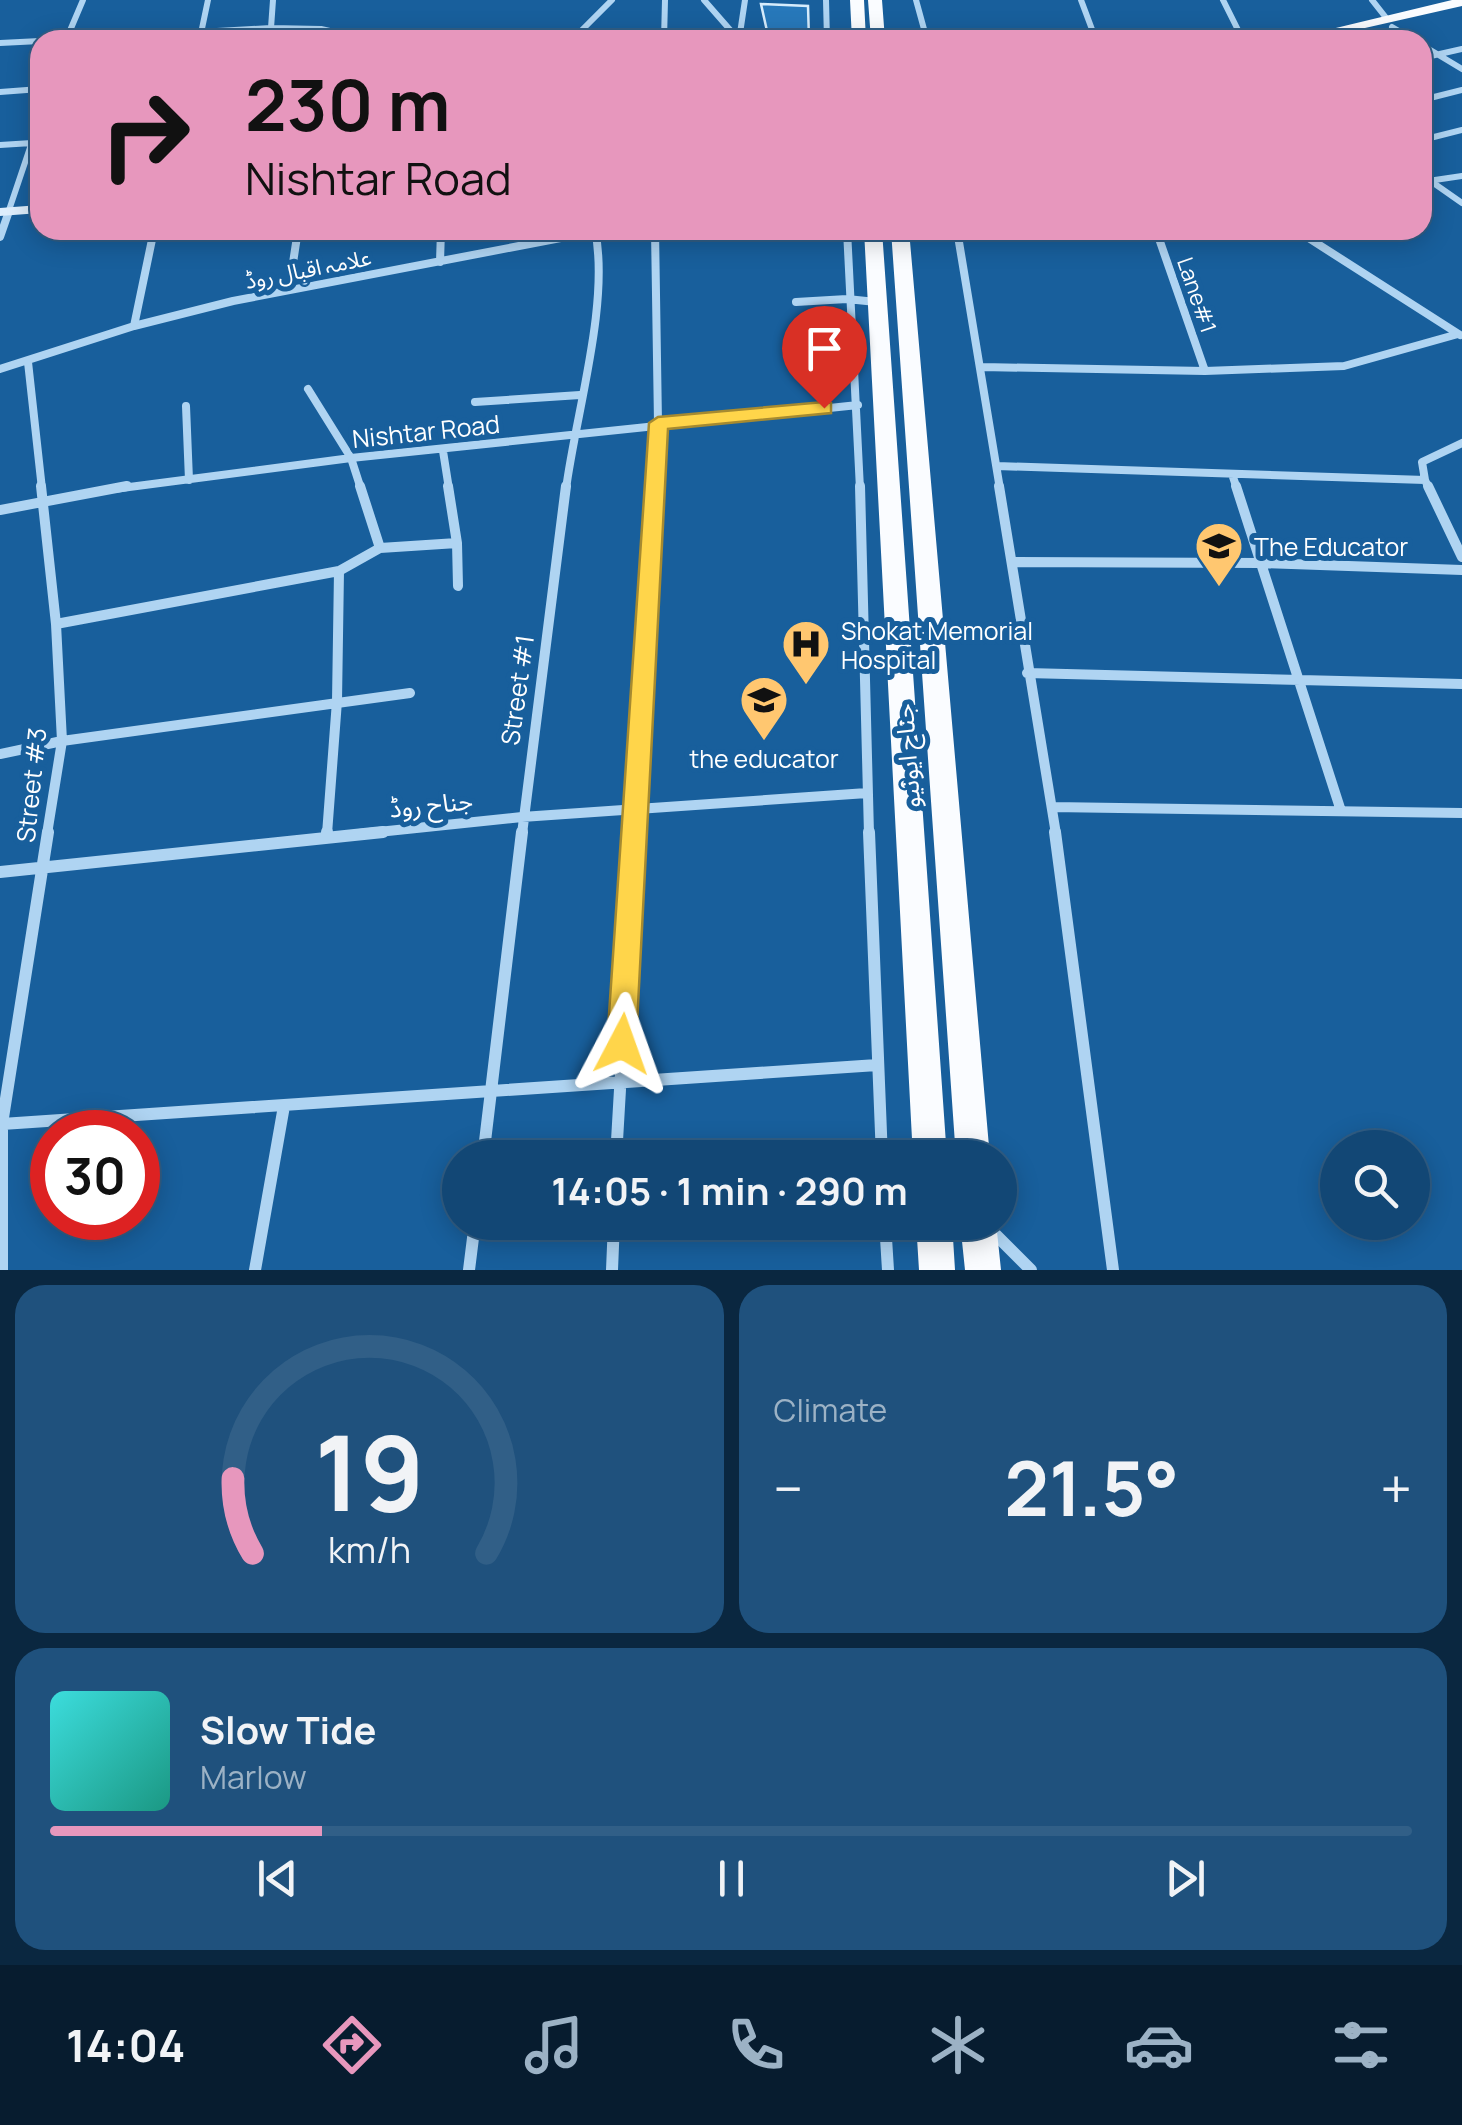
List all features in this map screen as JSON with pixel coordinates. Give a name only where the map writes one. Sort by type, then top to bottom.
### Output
[{"type":"main road","points":[[857,0],[858,30]]},
{"type":"main road","points":[[875,0],[877,30]]},
{"type":"main road","points":[[1366,30],[1462,2]]},
{"type":"main road","points":[[1350,30],[1462,11]]},
{"type":"main road","points":[[5,212],[30,211]]},
{"type":"main road","name":"جناح ایونیو","points":[[873,240],[929,1140]]},
{"type":"main road","name":"جناح ایونیو","points":[[901,240],[972,1140]]},
{"type":"main road","points":[[935,1240],[937,1270]]},
{"type":"main road","points":[[982,1240],[983,1270]]},
{"type":"street","points":[[69,30],[83,0]]},
{"type":"street","points":[[202,30],[208,0]]},
{"type":"street","points":[[271,28],[273,0]]},
{"type":"street","points":[[582,30],[612,0]]},
{"type":"street","points":[[664,30],[665,0]]},
{"type":"street","points":[[704,0],[730,30]]},
{"type":"street","points":[[740,30],[745,0]]},
{"type":"street","points":[[826,0],[828,30]]},
{"type":"street","points":[[916,0],[924,30]]},
{"type":"street","points":[[1080,0],[1092,30]]},
{"type":"street","points":[[1223,0],[1238,30]]},
{"type":"street","points":[[1372,0],[1400,30]]},
{"type":"street","points":[[255,30],[326,30]]},
{"type":"street","points":[[0,43],[30,42]]},
{"type":"street","points":[[1432,56],[1462,49]]},
{"type":"street","points":[[1432,51],[1462,69]]},
{"type":"street","points":[[0,92],[30,90]]},
{"type":"street","points":[[1432,98],[1462,90]]},
{"type":"street","points":[[1432,138],[1462,130]]},
{"type":"street","points":[[0,145],[30,143]]},
{"type":"street","points":[[0,237],[5,212],[30,148]]},
{"type":"street","points":[[1432,178],[1462,176]]},
{"type":"street","points":[[1432,183],[1462,202]]},
{"type":"street","points":[[134,326],[152,240]]},
{"type":"street","points":[[289,289],[296,240]]},
{"type":"street","points":[[440,262],[441,240]]},
{"type":"street","name":"علامہ اقبال روڈ","points":[[0,369],[134,326],[289,289],[554,240]]},
{"type":"street","name":"Street #1","points":[[485,1140],[522,817],[596,295],[596,240]]},
{"type":"street","points":[[617,1140],[658,423],[655,240]]},
{"type":"street","points":[[847,240],[846,298],[858,405],[867,793],[881,1140]]},
{"type":"street","points":[[959,240],[1052,807],[1113,1270]]},
{"type":"street","name":"Lane#1","points":[[1159,240],[1205,371]]},
{"type":"street","points":[[1312,240],[1460,335]]},
{"type":"street","points":[[796,302],[846,298],[876,302]]},
{"type":"street","points":[[982,366],[1205,371],[1344,366],[1460,335]]},
{"type":"street","name":"Street #3","points":[[2,1270],[2,1124],[62,741],[56,624],[28,362]]},
{"type":"street","points":[[308,389],[351,458],[380,548]]},
{"type":"street","points":[[475,402],[580,395]]},
{"type":"street","name":"Nishtar Road","points":[[0,510],[43,500],[351,458],[858,405]]},
{"type":"street","points":[[186,406],[189,480]]},
{"type":"street","points":[[1462,444],[1422,462],[1425,480],[1462,557]]},
{"type":"street","points":[[443,451],[457,543],[458,586]]},
{"type":"street","points":[[998,466],[1425,480]]},
{"type":"street","points":[[1232,474],[1341,811]]},
{"type":"street","points":[[861,541],[893,541]]},
{"type":"street","points":[[56,624],[339,570],[380,548],[457,543]]},
{"type":"street","points":[[1013,562],[1261,562],[1462,570]]},
{"type":"street","points":[[326,838],[337,701],[339,570]]},
{"type":"street","points":[[1027,673],[1462,684]]},
{"type":"street","points":[[0,754],[62,741],[410,693]]},
{"type":"street","name":"جناح روڈ","points":[[0,872],[522,817],[867,793]]},
{"type":"street","points":[[1052,807],[1462,812]]},
{"type":"street","points":[[2,1124],[877,1065]]},
{"type":"street","points":[[255,1270],[284,1106]]},
{"type":"street","points":[[469,1270],[473,1240]]},
{"type":"street","points":[[612,1270],[613,1240]]},
{"type":"street","points":[[886,1240],[888,1270]]},
{"type":"street","points":[[1000,1240],[1031,1270]]},
{"type":"building","points":[[761,4],[808,6],[809,30],[767,30]]},
{"type":"place","name":"The Educator","points":[[1219,588]]},
{"type":"place","name":"Shokat Memorial Hospital","points":[[806,686]]},
{"type":"place","name":"the educator","points":[[764,742]]},
{"type":"route","points":[[622,1044],[658,423],[824,408]]}]
